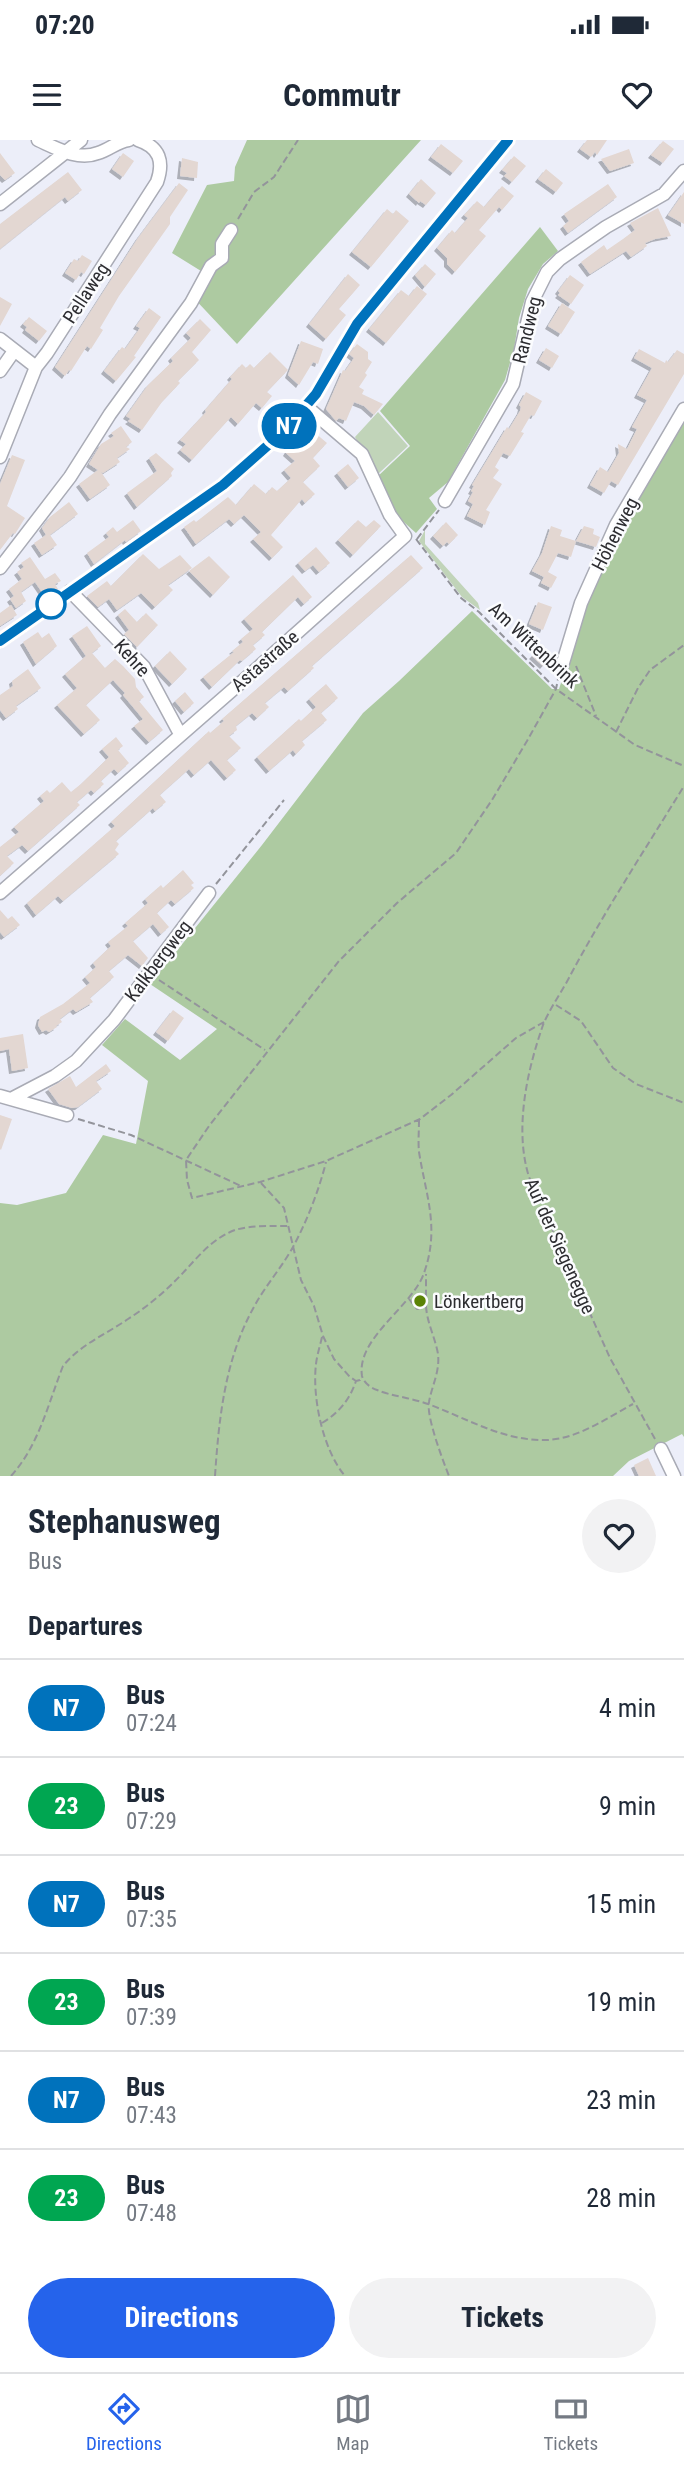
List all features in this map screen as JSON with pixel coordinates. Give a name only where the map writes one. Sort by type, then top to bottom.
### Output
[{"type":"street","points":[[38,140],[67,153],[85,156],[129,140]]},
{"type":"street","points":[[0,204],[81,140]]},
{"type":"street","name":"Pellaweg","points":[[0,457],[36,367],[157,182],[161,159],[154,148],[138,140]]},
{"type":"street","points":[[0,641],[255,459],[307,407],[357,324],[508,140]]},
{"type":"street","name":"Randweg","points":[[445,501],[513,384],[532,302],[547,272],[560,259],[606,227],[664,194],[684,171]]},
{"type":"street","points":[[0,568],[70,477],[110,414],[191,303],[211,266],[222,258],[222,244],[231,230]]},
{"type":"street","points":[[0,339],[36,367]]},
{"type":"street","points":[[0,371],[14,351]]},
{"type":"street","name":"Astastraße","points":[[0,893],[405,536],[390,516],[362,454],[307,407]]},
{"type":"street","name":"Höhenweg","points":[[562,666],[581,603],[616,525],[684,409]]},
{"type":"street","name":"Kehre","points":[[70,591],[144,667],[180,734]]},
{"type":"street","name":"Kalkbergweg","points":[[5,1097],[55,1076],[76,1061],[114,1020],[209,893]]},
{"type":"street","name":"Kalkbergweg","points":[[5,1097],[67,1115]]},
{"type":"street","points":[[661,1449],[674,1476]]},
{"type":"path","points":[[231,230],[254,192],[274,177],[298,140]]},
{"type":"path","name":"Am Wittenbrink","points":[[445,501],[416,540],[461,598],[479,612],[556,690],[635,745],[684,766]]},
{"type":"path","points":[[616,732],[650,670],[684,645]]},
{"type":"path","points":[[576,667],[597,717]]},
{"type":"path","points":[[544,1022],[516,1038],[419,1119],[326,1161],[260,1182],[192,1198],[187,1180],[186,1160],[209,1126],[339,961],[397,903],[456,853],[492,800],[556,690]]},
{"type":"path","name":"Auf der Siegenegge","points":[[661,1449],[634,1403],[565,1260],[525,1163],[523,1123],[526,1095],[544,1022],[684,786]]},
{"type":"path","points":[[209,893],[284,800]]},
{"type":"path","points":[[149,974],[266,1051]]},
{"type":"path","points":[[555,1004],[581,1021],[613,1068],[636,1084],[684,1103]]},
{"type":"path","points":[[67,1115],[131,1135],[241,1186]]},
{"type":"path","points":[[419,1119],[419,1151],[431,1208],[433,1233],[425,1271],[428,1295],[426,1306],[438,1353],[435,1387],[428,1404],[449,1476]]},
{"type":"path","points":[[215,1476],[220,1413],[232,1356],[254,1306],[293,1247],[321,1182],[326,1161]]},
{"type":"path","points":[[260,1182],[284,1208],[301,1280],[314,1306],[323,1336],[334,1359],[356,1381]]},
{"type":"path","points":[[11,1476],[25,1461],[37,1439],[63,1366],[68,1360],[87,1343],[129,1319],[175,1282],[205,1248],[235,1230],[289,1226]]},
{"type":"path","points":[[321,1424],[336,1415],[356,1381],[360,1380],[374,1337],[408,1298],[425,1271]]},
{"type":"path","points":[[408,1298],[417,1309],[426,1306]]},
{"type":"path","points":[[323,1336],[316,1365],[321,1424],[330,1455],[345,1476]]},
{"type":"path","points":[[362,1376],[366,1384],[378,1391],[428,1404],[491,1430],[546,1441],[569,1437],[634,1403]]},
{"type":"green space","points":[[247,140],[421,140],[237,344],[190,294],[201,271],[172,253],[207,185],[234,181],[235,167]]},
{"type":"green space","points":[[540,227],[558,251],[543,264],[528,289],[505,380],[448,482],[429,498],[437,509],[416,533],[397,516],[377,477],[410,446],[380,411]]},
{"type":"green space","points":[[378,412],[408,446],[377,475],[355,437]]},
{"type":"green space","points":[[684,422],[684,1437],[682,1434],[629,1461],[613,1476],[0,1476],[0,1203],[17,1205],[66,1193],[103,1135],[136,1144],[148,1081],[102,1045],[125,1019],[180,1060],[217,1029],[150,984],[262,845],[363,713],[472,611],[552,689],[559,689],[586,607],[623,526]]},
{"type":"green space","points":[[425,530],[425,544],[478,603],[480,610],[462,597],[419,541]]},
{"type":"building","points":[[587,140],[607,140],[597,155],[595,152],[591,157],[580,149]]},
{"type":"building","points":[[663,141],[674,149],[663,163],[651,155]]},
{"type":"building","points":[[441,144],[463,161],[453,173],[431,157]]},
{"type":"building","points":[[629,149],[634,163],[610,171],[601,159]]},
{"type":"building","points":[[0,153],[15,173],[5,180],[0,175]]},
{"type":"building","points":[[123,153],[134,161],[123,177],[112,169]]},
{"type":"building","points":[[514,156],[526,166],[512,182],[504,176],[507,173],[502,170]]},
{"type":"building","points":[[182,158],[198,162],[197,178],[180,176]]},
{"type":"building","points":[[546,169],[563,183],[556,192],[538,179]]},
{"type":"building","points":[[68,172],[82,190],[68,201],[65,197],[0,249],[0,224]]},
{"type":"building","points":[[421,179],[436,193],[426,205],[420,201],[419,203],[409,194]]},
{"type":"building","points":[[179,183],[188,190],[170,217],[170,224],[119,296],[91,349],[87,346],[65,376],[55,367],[138,238]]},
{"type":"building","points":[[608,184],[617,197],[568,233],[563,226],[569,221],[564,214]]},
{"type":"building","points":[[502,186],[514,196],[502,210],[499,207],[479,230],[486,236],[455,272],[437,248],[452,230],[455,233],[468,218],[464,215],[477,201],[484,207]]},
{"type":"building","points":[[684,192],[684,224],[668,215]]},
{"type":"building","points":[[658,208],[671,236],[645,243],[647,246],[631,257],[626,251],[590,274],[581,262],[604,245],[607,250],[623,239],[635,230],[630,223]]},
{"type":"building","points":[[387,209],[393,214],[396,210],[409,221],[371,267],[352,252]]},
{"type":"building","points":[[82,255],[92,261],[84,274],[81,272],[76,280],[65,273],[74,259],[78,261]]},
{"type":"building","points":[[425,264],[436,274],[425,287],[415,275]]},
{"type":"building","points":[[348,274],[360,285],[339,309],[346,315],[326,339],[309,324]]},
{"type":"building","points":[[570,275],[584,285],[571,304],[558,295]]},
{"type":"building","points":[[417,286],[427,294],[386,343],[369,329],[401,290],[409,296]]},
{"type":"building","points":[[0,297],[12,304],[0,326]]},
{"type":"building","points":[[562,303],[575,312],[561,334],[548,326]]},
{"type":"building","points":[[149,308],[161,317],[134,356],[136,357],[116,381],[104,371],[140,328],[136,326]]},
{"type":"building","points":[[29,317],[47,331],[39,341],[25,330],[27,327],[23,324]]},
{"type":"building","points":[[200,319],[211,330],[192,352],[199,360],[178,381],[180,383],[142,430],[128,421],[131,419],[126,416],[148,385],[173,361],[171,358],[191,338],[186,333]]},
{"type":"building","points":[[301,341],[323,349],[318,364],[313,362],[299,385],[288,375]]},
{"type":"building","points":[[357,344],[368,352],[368,359],[372,362],[359,387],[364,390],[362,394],[383,404],[374,415],[354,402],[346,421],[339,418],[336,421],[326,409],[343,370],[345,371],[354,358],[349,354]]},
{"type":"building","points":[[546,348],[559,356],[552,368],[539,360]]},
{"type":"building","points":[[639,349],[665,363],[677,350],[684,354],[684,374],[618,485],[611,481],[604,493],[590,485],[600,467],[608,472],[619,453],[618,444],[627,449],[637,429],[632,427],[647,400],[637,395],[652,368],[634,358]]},
{"type":"building","points":[[270,352],[288,370],[267,392],[272,396],[262,408],[256,403],[238,424],[231,417],[192,460],[180,450],[186,444],[180,440],[206,412],[242,364],[246,368],[250,364],[254,368]]},
{"type":"building","points":[[526,392],[542,401],[521,432],[524,433],[510,456],[503,453],[495,467],[499,470],[493,478],[502,484],[486,510],[490,512],[485,525],[467,516],[473,504],[468,501],[473,492],[472,485],[507,427],[509,429],[520,411],[519,405]]},
{"type":"building","points":[[121,426],[132,442],[126,447],[130,449],[117,458],[120,462],[101,472],[110,485],[90,499],[79,484],[98,470],[89,464],[101,444],[114,436],[111,433]]},
{"type":"building","points":[[308,427],[327,443],[313,458],[320,466],[303,482],[315,494],[305,503],[302,499],[271,535],[283,547],[272,558],[253,539],[261,532],[244,515],[234,524],[229,519],[196,544],[184,527],[194,520],[196,522],[228,497],[236,505],[254,484],[266,494],[272,487],[277,491],[291,478],[284,470],[295,461],[286,453],[289,444],[294,443],[300,432]]},
{"type":"building","points":[[156,453],[174,469],[172,476],[137,507],[127,493],[157,471],[149,458]]},
{"type":"building","points":[[12,455],[25,460],[7,506],[25,518],[0,550],[0,484]]},
{"type":"building","points":[[348,464],[359,478],[348,487],[337,473]]},
{"type":"building","points":[[69,502],[78,514],[50,535],[57,545],[42,555],[34,543],[46,535],[42,528],[50,517]]},
{"type":"building","points":[[133,520],[141,531],[94,564],[87,553],[109,537],[106,533],[113,527],[117,532]]},
{"type":"building","points":[[358,520],[366,527],[374,520],[381,526],[353,555],[338,540]]},
{"type":"building","points":[[446,522],[458,535],[443,546],[433,536]]},
{"type":"building","points":[[551,526],[562,530],[560,536],[576,541],[571,557],[558,553],[548,572],[557,577],[551,588],[541,583],[544,577],[532,571],[542,553]]},
{"type":"building","points":[[584,526],[594,529],[593,534],[600,537],[596,547],[576,541]]},
{"type":"building","points":[[316,547],[330,563],[319,572],[313,565],[305,571],[298,563]]},
{"type":"building","points":[[143,554],[159,569],[180,555],[192,568],[168,585],[173,590],[155,607],[141,593],[117,610],[109,599],[98,607],[87,596],[107,581],[111,586]]},
{"type":"building","points":[[411,555],[423,568],[312,666],[314,668],[288,691],[284,687],[265,703],[269,707],[257,718],[252,713],[236,726],[237,730],[229,736],[241,748],[227,760],[236,770],[227,778],[211,760],[194,775],[189,769],[160,795],[166,802],[155,811],[153,808],[116,841],[119,844],[115,850],[119,854],[63,901],[58,896],[36,915],[27,903],[115,826],[111,822],[209,731],[210,733],[224,721],[222,719]]},
{"type":"building","points":[[209,556],[230,577],[213,595],[189,571]]},
{"type":"building","points":[[30,557],[45,579],[55,573],[61,581],[55,584],[58,589],[46,598],[35,582],[21,592],[26,601],[16,608],[10,599],[14,596],[9,589],[22,579],[17,572],[24,567],[21,563]]},
{"type":"building","points":[[293,575],[312,597],[304,604],[298,597],[262,632],[265,635],[253,645],[256,649],[240,660],[212,687],[203,677],[234,652],[232,651],[243,642],[241,639],[253,629],[244,619]]},
{"type":"building","points":[[538,602],[552,607],[543,630],[529,624]]},
{"type":"building","points":[[11,605],[17,615],[0,626],[0,613]]},
{"type":"building","points":[[125,609],[137,622],[146,613],[158,625],[137,647],[124,634],[129,630],[118,615]]},
{"type":"building","points":[[87,626],[101,646],[92,653],[105,668],[115,659],[135,679],[136,687],[144,697],[139,701],[163,730],[149,742],[134,726],[143,719],[113,680],[86,705],[100,720],[84,734],[57,705],[77,688],[65,674],[86,656],[72,636]]},
{"type":"building","points":[[38,632],[42,638],[49,633],[57,646],[36,664],[23,642]]},
{"type":"building","points":[[541,647],[551,657],[543,666],[532,656]]},
{"type":"building","points":[[170,651],[187,669],[172,684],[155,666]]},
{"type":"building","points":[[28,669],[41,688],[16,706],[18,709],[6,718],[0,710],[0,695],[13,686],[12,681]]},
{"type":"building","points":[[326,684],[338,698],[321,713],[309,699]]},
{"type":"building","points":[[185,692],[194,703],[184,712],[175,701]]},
{"type":"building","points":[[316,707],[327,720],[302,741],[305,745],[296,754],[293,750],[269,771],[257,757]]},
{"type":"building","points":[[116,737],[123,746],[118,750],[129,763],[118,773],[114,769],[101,781],[104,784],[94,793],[91,790],[77,802],[80,805],[28,851],[22,845],[7,856],[14,863],[0,876],[0,847],[19,832],[14,827],[44,801],[40,796],[47,790],[50,793],[62,782],[71,792],[81,784],[109,757],[102,749]]},
{"type":"building","points":[[183,870],[194,883],[191,885],[194,888],[175,904],[171,900],[157,913],[169,927],[161,934],[153,924],[133,941],[148,958],[142,966],[128,955],[109,971],[114,977],[90,998],[93,1002],[76,1012],[73,1009],[60,1019],[62,1022],[57,1027],[49,1032],[42,1032],[38,1025],[40,1017],[63,1004],[90,983],[85,977],[96,967],[93,963],[111,946],[108,942],[128,926],[125,923],[148,903],[145,899],[161,885],[163,888]]},
{"type":"building","points":[[0,910],[8,919],[12,916],[20,925],[4,937],[0,932]]},
{"type":"building","points":[[173,1010],[184,1018],[168,1041],[156,1032]]},
{"type":"building","points":[[23,1034],[28,1068],[12,1071],[9,1049],[0,1051],[0,1038]]},
{"type":"building","points":[[106,1064],[111,1071],[96,1081],[102,1089],[78,1107],[59,1104],[48,1089],[70,1076],[76,1087]]},
{"type":"building","points":[[0,1115],[12,1119],[1,1150],[0,1149]]},
{"type":"building","points":[[648,1458],[656,1476],[639,1476],[634,1465]]},
{"type":"bus line","name":"N7","points":[[0,641],[223,485],[283,432],[316,394],[346,338],[508,140]]},
{"type":"place","name":"Lönkertberg","points":[[420,1301]]}]
